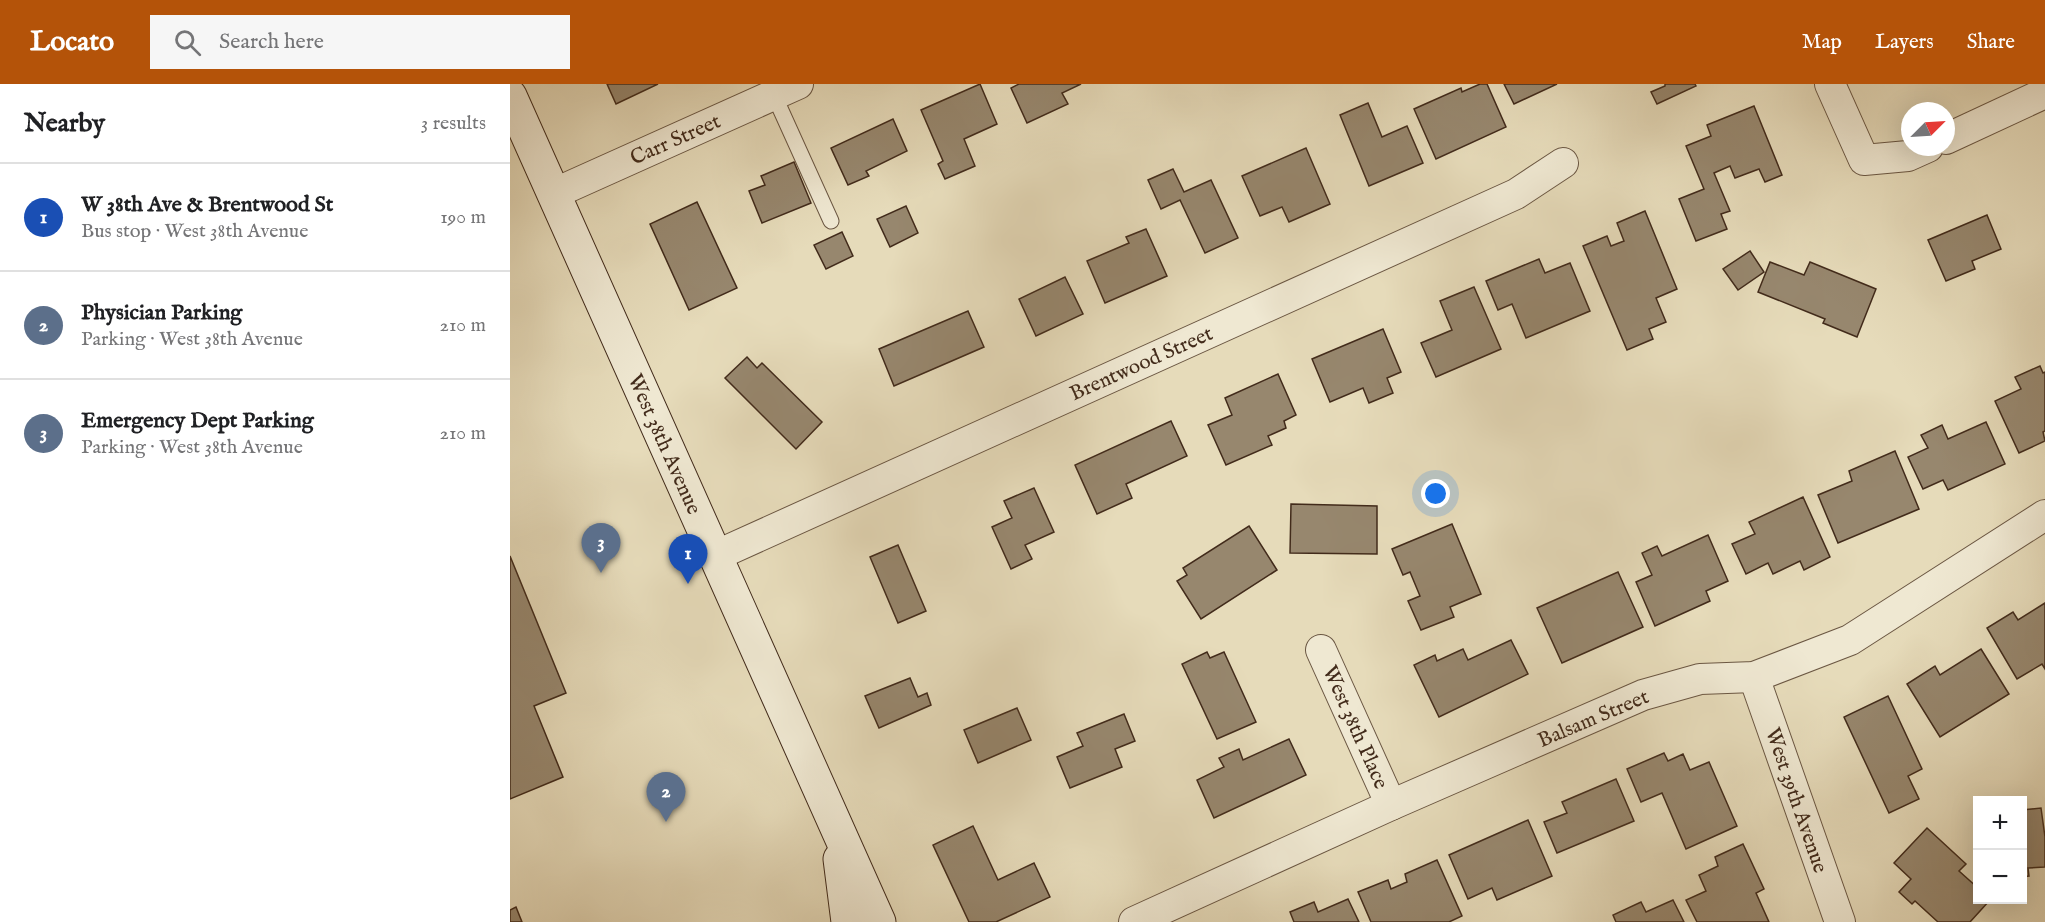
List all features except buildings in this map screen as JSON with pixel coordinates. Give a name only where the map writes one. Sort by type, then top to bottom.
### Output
[{"type":"main road","name":"West 38th Avenue","points":[[510,96],[879,922]]},
{"type":"main road","points":[[836,825],[849,922]]},
{"type":"street","points":[[1830,84],[1864,160],[1908,156]]},
{"type":"street","name":"Carr Street","points":[[553,194],[786,89]]},
{"type":"street","points":[[1955,135],[2045,93]]},
{"type":"street","name":"Brentwood Street","points":[[715,556],[1516,194],[1563,163]]},
{"type":"street","name":"Balsam Street","points":[[1134,922],[1391,805],[1643,695],[1700,680],[1754,677],[1850,640],[2045,515]]},
{"type":"street","name":"West 38th Place","points":[[1321,650],[1391,805]]},
{"type":"street","name":"West 39th Avenue","points":[[1754,677],[1840,922]]},
{"type":"lane","points":[[786,89],[831,221]]},
{"type":"place","name":"Emergency Dept Parking","points":[[601,573]]},
{"type":"place","name":"W 38th Ave & Brentwood St","points":[[688,584]]},
{"type":"place","name":"Physician Parking","points":[[666,822]]}]
